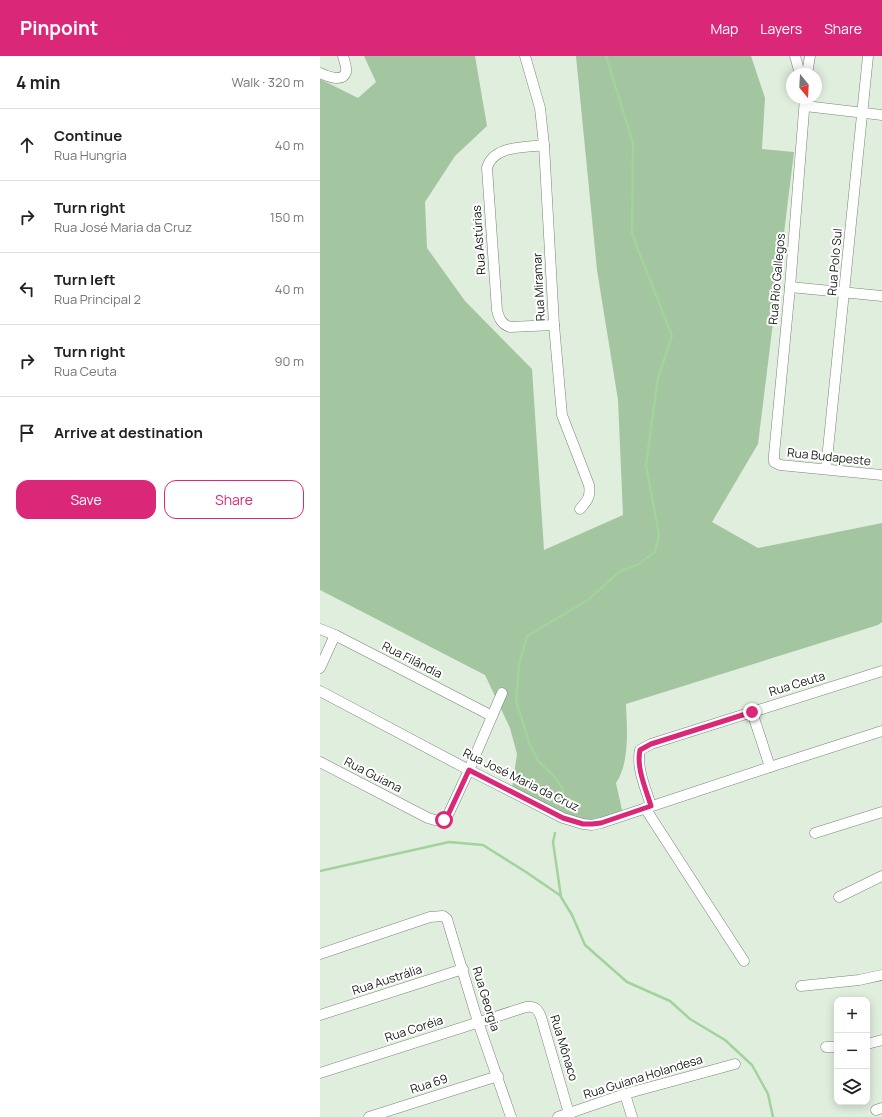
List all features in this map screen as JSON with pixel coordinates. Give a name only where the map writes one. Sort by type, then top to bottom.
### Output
[{"type":"street","name":"Rua Miramar","points":[[525,56],[540,108],[544,145],[554,325],[562,415],[589,485],[590,493],[588,499],[580,509]]},
{"type":"street","points":[[795,56],[798,68]]},
{"type":"street","points":[[808,68],[810,56]]},
{"type":"street","name":"Rua Polo Sul","points":[[826,469],[868,56]]},
{"type":"street","points":[[320,73],[336,78],[344,75],[346,68],[343,57]]},
{"type":"street","name":"Rua Rio Gallegos","points":[[774,462],[805,104]]},
{"type":"street","points":[[815,104],[862,113],[882,115]]},
{"type":"street","name":"Rua Astúrias","points":[[544,145],[499,152],[489,160],[487,168],[497,310],[500,320],[504,325],[510,327],[554,325]]},
{"type":"street","points":[[790,287],[882,296]]},
{"type":"street","name":"Rua Budapeste","points":[[774,462],[780,465],[882,475]]},
{"type":"street","name":"Rua Filândia","points":[[320,629],[335,635],[492,716]]},
{"type":"street","points":[[320,668],[335,635]]},
{"type":"street","name":"Rua Ceuta","points":[[648,807],[639,757],[640,750],[651,744],[882,672]]},
{"type":"street","name":"Rua José Maria da Cruz","points":[[320,691],[563,818],[583,824],[601,823],[882,731]]},
{"type":"street","points":[[469,770],[502,693]]},
{"type":"street","points":[[752,712],[770,767]]},
{"type":"street","name":"Rua Guiana","points":[[320,762],[428,818],[440,821],[444,820],[448,815],[469,770]]},
{"type":"street","points":[[648,807],[744,961]]},
{"type":"street","points":[[815,833],[882,812]]},
{"type":"street","points":[[839,897],[882,876]]},
{"type":"street","name":"Rua Georgia","points":[[320,954],[438,915],[443,916],[446,919],[463,969],[478,1022],[511,1117]]},
{"type":"street","name":"Rua Austrália","points":[[320,1015],[463,969]]},
{"type":"street","points":[[801,986],[858,980],[882,975]]},
{"type":"street","name":"Rua Mônaco","points":[[516,1010],[533,1006],[538,1010],[570,1115]]},
{"type":"street","name":"Rua Coréia","points":[[320,1073],[516,1010]]},
{"type":"street","points":[[870,1043],[882,1040]]},
{"type":"street","points":[[826,1047],[834,1047]]},
{"type":"street","name":"Rua Guiana Holandesa","points":[[558,1117],[570,1115],[625,1094],[735,1064]]},
{"type":"street","name":"Rua 69","points":[[369,1117],[498,1076]]},
{"type":"street","points":[[625,1094],[632,1117]]},
{"type":"green space","points":[[364,56],[475,56],[487,126],[455,156],[425,202],[427,248],[465,301],[532,369],[544,550],[623,515],[618,400],[597,270],[576,56],[751,56],[765,98],[762,149],[794,152],[758,444],[712,522],[758,548],[882,523],[882,622],[878,625],[626,704],[626,755],[624,765],[616,783],[622,810],[603,818],[583,820],[575,818],[537,802],[512,788],[517,754],[510,728],[485,675],[320,590],[320,79],[358,98],[376,82]]},
{"type":"waterway","points":[[560,804],[563,789],[553,775],[539,762],[530,745],[516,701],[519,665],[527,636],[588,600],[620,571],[637,565],[655,552],[659,535],[646,465],[658,378],[672,336],[632,234],[633,143],[606,56]]},
{"type":"waterway","points":[[555,833],[553,842],[561,897],[572,915],[585,945],[627,982],[670,1001],[690,1019],[725,1040],[752,1065],[768,1094],[773,1117]]},
{"type":"waterway","points":[[320,871],[449,842],[483,845],[561,896]]},
{"type":"route","points":[[444,820],[448,815],[469,770],[563,818],[583,824],[601,823],[651,806],[640,766],[640,750],[651,744],[752,712]]}]
